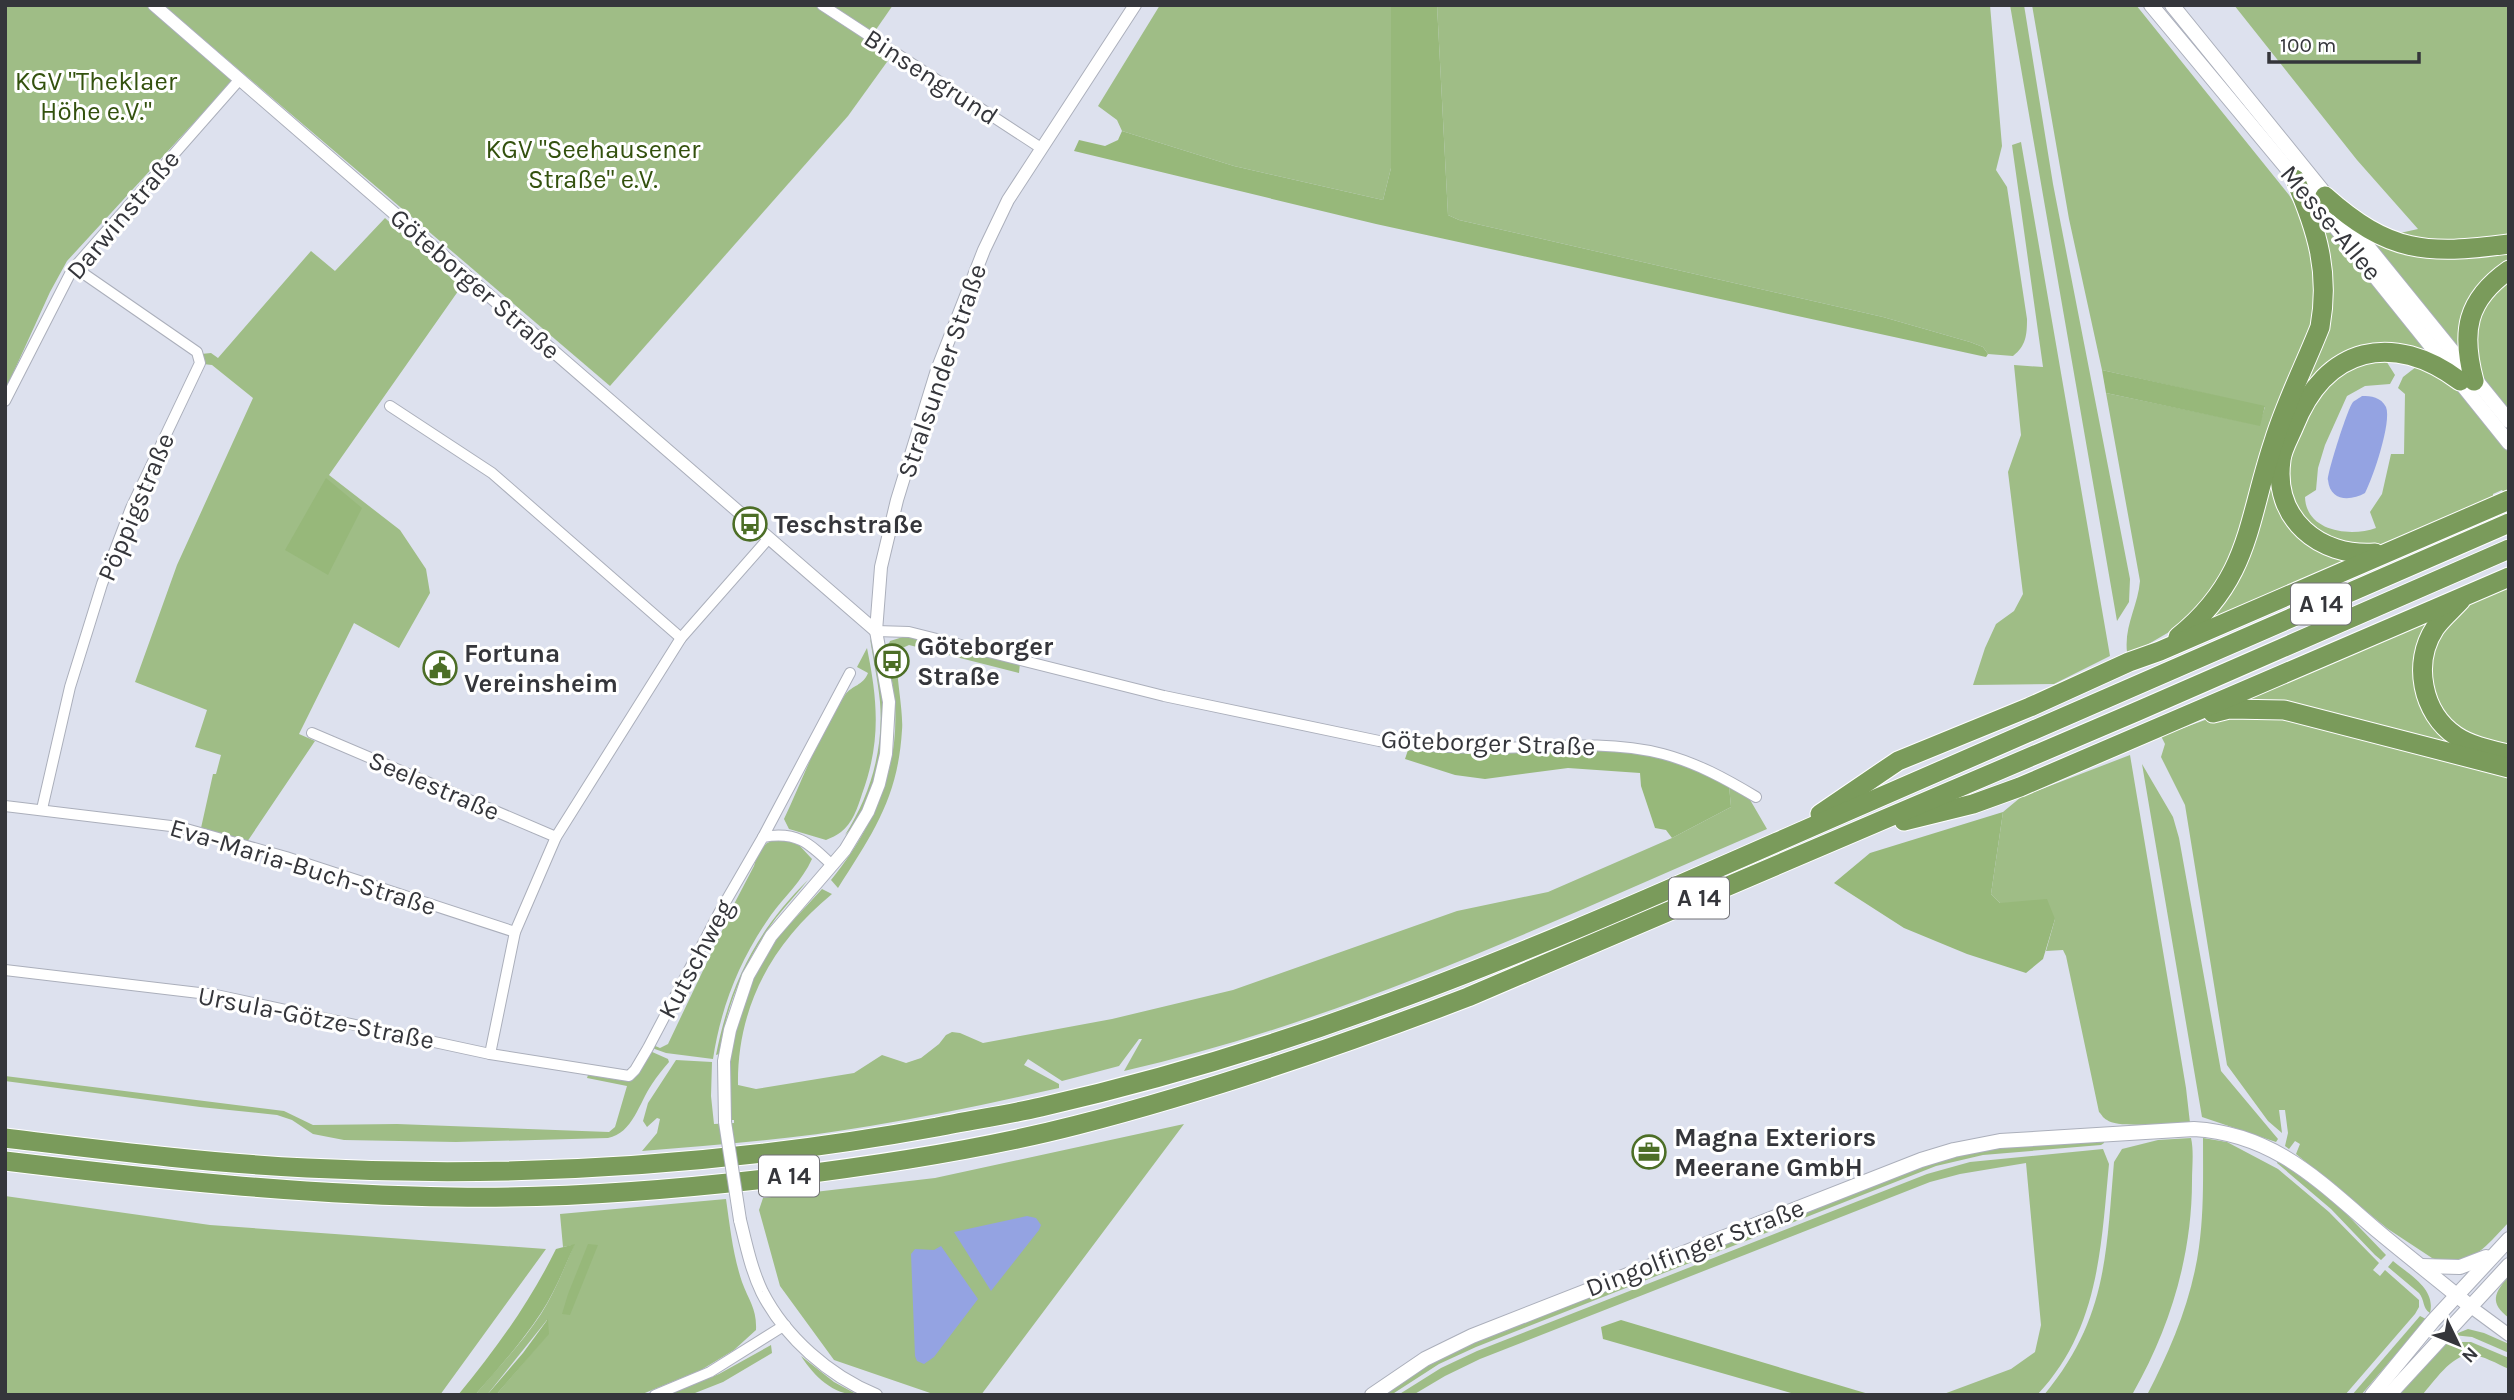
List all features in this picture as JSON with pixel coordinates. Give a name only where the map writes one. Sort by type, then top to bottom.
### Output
[{"type":"highway","points":[[2160,651],[2199,618],[2235,570],[2250,534],[2274,441],[2320,327],[2323,270],[2315,228],[2295,179]]},
{"type":"highway","points":[[2325,196],[2355,222],[2402,245],[2456,251],[2509,244]]},
{"type":"highway","points":[[2393,550],[2356,554],[2335,550],[2318,543],[2295,522],[2281,490],[2281,459],[2303,402],[2321,379],[2346,362],[2377,352],[2403,353],[2442,367],[2467,381],[2467,339],[2472,310],[2488,284],[2509,270]]},
{"type":"highway","points":[[1788,837],[1857,787],[1899,761],[2507,501]]},
{"type":"highway","name":"A 14","points":[[5,1138],[146,1155],[305,1168],[462,1172],[569,1170],[677,1163],[861,1141],[1036,1108],[1170,1074],[1364,1012],[1524,950],[2509,523]]},
{"type":"highway","name":"A 14","points":[[5,1161],[299,1192],[457,1197],[566,1195],[687,1188],[856,1168],[947,1153],[1075,1126],[1369,1035],[1544,965],[2509,549]]},
{"type":"highway","points":[[1856,832],[1973,804],[2143,735],[2509,577]]},
{"type":"highway","points":[[2466,595],[2434,629],[2423,659],[2425,694],[2438,719],[2456,736],[2474,745],[2509,754]]},
{"type":"highway","points":[[2171,723],[2229,709],[2284,710],[2509,768]]},
{"type":"main road","name":"Messe-Allee","points":[[2151,5],[2467,381],[2509,421]]},
{"type":"main road","name":"Messe-Allee","points":[[2172,5],[2325,196],[2467,381],[2509,443]]},
{"type":"main road","name":"Dingolfinger Straße","points":[[1372,1395],[1425,1359],[1472,1336],[1921,1160],[2000,1141],[2166,1129],[2222,1132],[2270,1147],[2300,1166],[2471,1307]]},
{"type":"main road","points":[[2372,1395],[2456,1295],[2509,1239]]},
{"type":"main road","points":[[2421,1266],[2460,1267],[2477,1262],[2496,1251]]},
{"type":"main road","points":[[2389,1395],[2509,1265]]},
{"type":"street","name":"Göteborger Straße","points":[[154,5],[876,631],[909,632],[1164,696],[1410,746],[1490,748],[1583,745],[1626,747],[1664,754],[1718,774],[1756,797]]},
{"type":"street","name":"Binsengrund","points":[[822,5],[1041,148]]},
{"type":"street","name":"Stralsunder Straße","points":[[785,1325],[763,1293],[750,1262],[740,1220],[725,1122],[724,1061],[730,1030],[748,976],[771,936],[845,850],[868,812],[879,784],[886,754],[889,702],[876,631],[881,567],[937,370],[984,250],[1008,200],[1135,5]]},
{"type":"street","name":"Darwinstraße","points":[[5,401],[57,296],[75,267],[240,79]]},
{"type":"street","name":"Pöppigstraße","points":[[42,810],[69,687],[102,584],[131,508],[200,363],[197,352],[140,315],[75,267]]},
{"type":"street","points":[[390,406],[492,473],[681,638]]},
{"type":"street","points":[[490,1054],[515,932],[556,837],[681,638],[768,539]]},
{"type":"street","name":"Kutschweg","points":[[624,1076],[633,1073],[642,1059],[850,673]]},
{"type":"street","name":"Seelestraße","points":[[312,733],[556,837]]},
{"type":"street","name":"Eva-Maria-Buch-Straße","points":[[5,806],[178,827],[286,857],[515,932]]},
{"type":"street","points":[[763,836],[779,834],[805,841],[832,865]]},
{"type":"street","name":"Ursula-Götze-Straße","points":[[5,970],[216,996],[490,1054],[624,1076]]},
{"type":"street","name":"Dingolfinger Straße","points":[[2471,1307],[2485,1320],[2509,1335]]},
{"type":"street","points":[[655,1395],[710,1372],[785,1325],[800,1343],[836,1375],[876,1395]]},
{"type":"green space","name":"KGV \"Theklaer Höhe e.V.\"","points":[[5,5],[148,5],[234,79],[67,261],[5,391]]},
{"type":"green space","name":"KGV \"Seehausener Straße\" e.V.","points":[[163,5],[817,5],[892,55],[848,116],[610,386]]},
{"type":"green space","points":[[828,5],[893,5],[873,34]]},
{"type":"green space","points":[[1160,5],[1391,5],[1391,168],[1383,200],[1234,166],[1122,131],[1117,120],[1098,106]]},
{"type":"green space","points":[[1391,5],[1437,5],[1448,215],[1459,220],[1883,317],[1970,342],[1983,347],[1988,354],[1986,357],[1376,224],[1074,151],[1079,140],[1105,146],[1118,140],[1122,131],[1234,166],[1383,200],[1391,168]]},
{"type":"green space","points":[[1437,5],[1990,5],[2002,146],[1996,170],[2007,187],[2027,319],[2023,344],[2013,356],[1988,354],[1983,347],[1970,342],[1883,317],[1459,220],[1448,215]]},
{"type":"green space","points":[[2010,5],[2024,5],[2053,184],[2130,579],[2129,602],[2117,621]]},
{"type":"green space","points":[[2032,5],[2136,5],[2289,195],[2301,215],[2315,260],[2313,327],[2219,584],[2176,628],[2140,649],[2127,652],[2127,633],[2140,581],[2106,393],[2259,425],[2265,407],[2102,370],[2069,219]]},
{"type":"green space","points":[[2234,5],[2509,5],[2509,239],[2457,246],[2391,235],[2418,229],[2357,160]]},
{"type":"green space","points":[[2021,142],[2110,656],[2054,684],[1973,685],[1996,624],[2014,611],[2023,594],[2008,472],[2021,435],[2014,365],[2043,367],[2012,145]]},
{"type":"green space","points":[[2315,211],[2437,359],[2396,348],[2304,392],[2280,502],[2352,557],[2193,631],[2211,610],[2313,359]]},
{"type":"green space","points":[[385,218],[461,287],[329,475],[400,530],[426,569],[430,593],[399,648],[354,623],[299,734],[315,741],[247,842],[201,828],[213,774],[216,774],[221,755],[195,747],[207,710],[135,682],[177,565],[253,398],[212,365],[203,364],[201,354],[211,353],[218,358],[311,251],[335,271]]},
{"type":"green space","points":[[2362,231],[2509,249],[2509,263],[2503,266],[2465,355]]},
{"type":"green space","points":[[2509,273],[2509,411],[2488,386],[2477,365],[2471,336],[2497,281]]},
{"type":"green space","points":[[2383,356],[2395,375],[2390,384],[2365,386],[2347,396],[2325,445],[2318,468],[2316,490],[2305,497],[2307,509],[2313,518],[2321,525],[2343,531],[2376,528],[2370,512],[2382,494],[2391,454],[2404,454],[2405,394],[2398,388],[2403,377],[2421,363],[2454,386],[2509,453],[2509,499],[2502,490],[2493,494],[2493,497],[2388,543],[2353,548],[2302,523],[2284,467],[2329,377]]},
{"type":"green space","points":[[2102,370],[2265,406],[2260,426],[2106,393]]},
{"type":"green space","points":[[326,478],[362,508],[328,575],[285,550]]},
{"type":"green space","points":[[2509,586],[2509,751],[2466,737],[2433,702],[2431,645],[2464,606]]},
{"type":"green space","points":[[2444,610],[2418,669],[2464,746],[2228,706]]},
{"type":"green space","points":[[906,636],[1020,663],[1019,673],[909,645],[898,650],[902,722],[900,754],[895,776],[873,832],[838,888],[831,880],[870,821],[887,777],[895,731],[887,648],[890,641]]},
{"type":"green space","points":[[870,638],[881,686],[882,741],[871,794],[860,816],[845,835],[868,788],[880,737],[880,702]]},
{"type":"green space","points":[[867,648],[874,686],[875,739],[868,775],[856,810],[845,829],[826,840],[789,829],[784,819],[828,724],[845,695],[863,681],[868,673],[857,667]]},
{"type":"green space","points":[[2263,713],[2509,772],[2509,1222],[2476,1254],[2466,1259],[2456,1262],[2432,1258],[2388,1229],[2296,1154],[2300,1144],[2295,1141],[2289,1149],[2285,1146],[2288,1133],[2285,1110],[2279,1110],[2282,1133],[2268,1121],[2227,1065],[2185,805],[2161,757],[2165,744],[2161,736],[2205,720]]},
{"type":"green space","points":[[1408,750],[1625,750],[1685,764],[1729,785],[1731,807],[1672,838],[1666,830],[1655,828],[1641,786],[1640,773],[1568,768],[1485,779],[1455,775],[1405,759]]},
{"type":"green space","points":[[2130,755],[2190,1123],[2113,1123],[2099,1112],[2066,956],[2063,950],[2046,951],[2055,919],[2000,903],[1991,894],[2003,812],[2021,797]]},
{"type":"green space","points":[[2142,764],[2173,817],[2179,838],[2221,1071],[2278,1139],[2276,1142],[2202,1117]]},
{"type":"green space","points":[[1729,785],[1749,798],[1767,829],[1451,965],[1289,1024],[1207,1050],[1124,1071],[1142,1039],[1139,1039],[1119,1066],[1062,1081],[1028,1059],[1024,1065],[1059,1084],[1059,1088],[941,1113],[813,1135],[642,1151],[657,1133],[660,1119],[657,1118],[647,1127],[643,1121],[648,1103],[676,1060],[712,1062],[714,1124],[734,1123],[734,1120],[730,1120],[733,1040],[754,977],[778,937],[822,889],[832,894],[811,913],[776,955],[751,1003],[739,1056],[738,1085],[756,1089],[854,1073],[882,1055],[906,1063],[921,1058],[952,1032],[983,1043],[1112,1019],[1233,990],[1457,911],[1548,892],[1672,838],[1731,807]]},
{"type":"green space","points":[[2003,812],[1991,894],[2000,903],[2047,899],[2055,919],[2043,959],[2026,973],[1967,954],[1904,928],[1834,883],[1870,853]]},
{"type":"green space","points":[[779,838],[799,845],[812,859],[771,915],[741,966],[721,1020],[713,1059],[666,1053],[652,1048],[653,1045],[660,1048],[668,1044],[729,916],[722,914],[732,908],[754,866],[758,852],[767,843]]},
{"type":"green space","points":[[808,880],[776,918],[755,949],[732,1000],[719,1054],[716,1055],[729,1005],[748,960],[760,939],[774,919]]},
{"type":"green space","points":[[650,1051],[669,1062],[652,1084],[629,1124],[617,1135],[608,1138],[456,1142],[344,1140],[313,1134],[292,1120],[277,1115],[5,1081],[5,1076],[284,1111],[313,1125],[397,1124],[609,1132],[615,1127],[627,1086],[587,1078],[588,1075],[625,1081]]},
{"type":"green space","points":[[1184,1124],[981,1395],[936,1395],[834,1360],[780,1286],[759,1210],[763,1198],[935,1178]]},
{"type":"green space","points":[[2191,1138],[2191,1209],[2183,1264],[2158,1343],[2133,1393],[2044,1395],[2065,1367],[2092,1312],[2105,1257],[2114,1162],[2122,1149],[2158,1140]]},
{"type":"green space","points":[[2203,1138],[2227,1142],[2278,1169],[2329,1212],[2379,1263],[2373,1270],[2380,1276],[2385,1270],[2419,1300],[2415,1314],[2345,1395],[2147,1395],[2179,1323],[2196,1266],[2202,1220]]},
{"type":"green space","points":[[2104,1139],[2101,1145],[1983,1155],[1936,1166],[1476,1347],[1439,1364],[1391,1395],[1382,1395],[1429,1364],[1475,1342],[1929,1163],[1994,1149]]},
{"type":"green space","points":[[2103,1149],[2109,1164],[2103,1226],[2093,1286],[2073,1343],[2058,1370],[2037,1395],[1941,1395],[2011,1369],[2035,1352],[2041,1325],[2026,1163],[1930,1182],[1480,1359],[1413,1395],[1398,1395],[1441,1368],[1477,1351],[1927,1174],[1970,1162]]},
{"type":"green space","points":[[2278,1160],[2335,1202],[2386,1255],[2381,1260],[2375,1255],[2331,1209],[2277,1163]]},
{"type":"green space","points":[[5,1196],[210,1225],[546,1249],[440,1395],[5,1395]]},
{"type":"green space","points":[[726,1199],[736,1262],[756,1323],[756,1330],[734,1350],[701,1370],[640,1395],[496,1395],[548,1334],[547,1320],[487,1395],[475,1395],[526,1335],[555,1289],[574,1245],[563,1247],[560,1214]]},
{"type":"green space","points":[[575,1244],[546,1305],[518,1345],[475,1395],[458,1395],[512,1325],[556,1249]]},
{"type":"green space","points":[[588,1244],[598,1245],[570,1315],[562,1314],[568,1294]]},
{"type":"green space","points":[[2393,1261],[2414,1277],[2425,1290],[2431,1304],[2430,1313],[2419,1293],[2388,1267]]},
{"type":"green space","points":[[2509,1276],[2509,1318],[2498,1308],[2496,1298]]},
{"type":"green space","points":[[2420,1316],[2426,1319],[2361,1395],[2352,1395]]},
{"type":"green space","points":[[548,1319],[549,1334],[496,1395],[487,1395],[523,1353]]},
{"type":"green space","points":[[1621,1320],[1872,1395],[1798,1395],[1603,1339],[1601,1327]]},
{"type":"green space","points":[[2468,1329],[2509,1344],[2509,1353],[2472,1337],[2453,1335]]},
{"type":"green space","points":[[2450,1339],[2453,1342],[2471,1342],[2509,1358],[2509,1369],[2480,1356],[2463,1356],[2443,1370],[2422,1395],[2399,1395]]},
{"type":"green space","points":[[771,1345],[772,1353],[723,1382],[690,1395],[667,1395],[719,1374]]},
{"type":"green space","points":[[801,1356],[834,1382],[858,1395],[832,1388],[812,1371]]},
{"type":"water","points":[[2362,396],[2379,399],[2386,407],[2384,437],[2365,493],[2342,498],[2333,492],[2328,480],[2350,407]]},
{"type":"water","points":[[1027,1216],[1036,1218],[1041,1225],[1039,1230],[991,1291],[954,1232]]},
{"type":"water","points":[[941,1246],[978,1299],[934,1357],[924,1364],[917,1361],[915,1356],[911,1254],[915,1249],[934,1250]]},
{"type":"place","name":"Teschstraße","points":[[750,524]]},
{"type":"place","name":"Göteborger Straße","points":[[892,661]]},
{"type":"place","name":"Fortuna Vereinsheim","points":[[440,668]]},
{"type":"place","name":"Magna Exteriors Meerane GmbH","points":[[1649,1152]]}]
